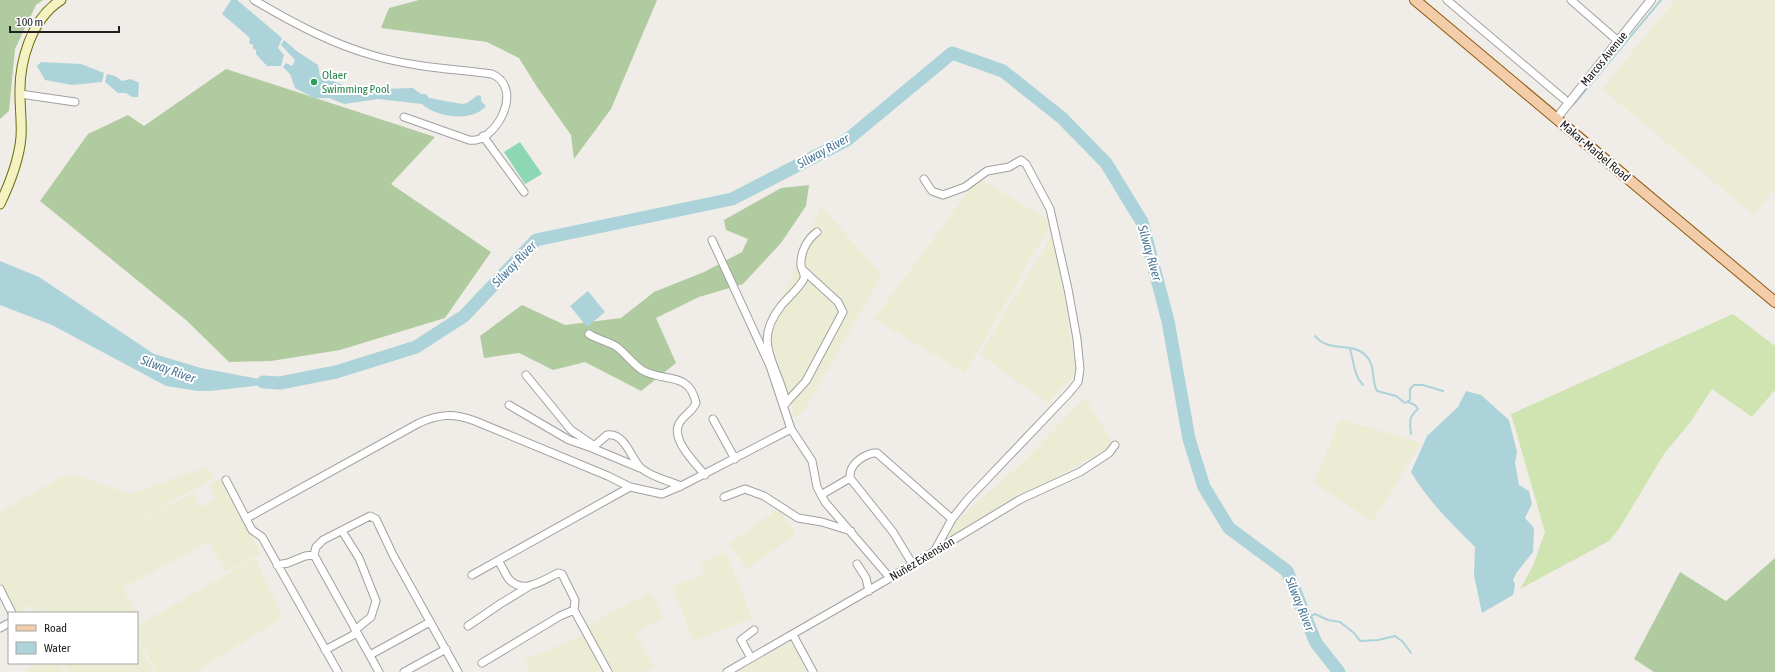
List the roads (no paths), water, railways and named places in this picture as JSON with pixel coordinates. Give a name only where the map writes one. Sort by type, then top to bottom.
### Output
[{"type":"main road","points":[[0,204],[13,174],[19,152],[21,136],[21,69],[30,40],[42,18],[49,9],[61,0]]},
{"type":"main road","name":"Makar-Marbel Road","points":[[1415,0],[1775,302]]},
{"type":"street","points":[[254,0],[322,37],[375,56],[434,68],[470,71],[498,76],[506,88],[507,101],[500,119],[478,140],[469,140],[404,117]]},
{"type":"street","points":[[1447,0],[1564,99]]},
{"type":"street","points":[[1570,0],[1618,41]]},
{"type":"street","name":"Marcos Avenue","points":[[1556,118],[1651,0]]},
{"type":"street","points":[[20,94],[75,102]]},
{"type":"street","points":[[483,136],[524,192]]},
{"type":"street","points":[[924,179],[932,191],[943,195],[965,187],[987,171],[1004,168],[1021,160],[1026,164],[1050,209],[1068,289],[1077,339],[1080,369],[1078,382],[999,466],[952,519],[934,552]]},
{"type":"street","points":[[817,232],[804,248],[801,260],[804,278],[774,315],[768,327],[766,337],[791,429],[812,461],[817,487],[821,495],[825,502],[890,578]]},
{"type":"street","points":[[712,240],[764,354],[784,405]]},
{"type":"street","points":[[784,405],[797,392],[810,375],[843,312],[838,302],[803,270]]},
{"type":"street","points":[[589,334],[608,341],[642,370],[655,375],[678,379],[691,390],[696,403],[693,409],[680,422],[677,436],[682,446],[705,475]]},
{"type":"street","points":[[526,375],[571,430],[592,447]]},
{"type":"street","points":[[509,405],[570,440],[592,447],[681,486]]},
{"type":"street","points":[[247,518],[419,423],[442,415],[462,416],[608,476],[630,487],[662,494],[705,475],[791,429]]},
{"type":"street","points":[[713,419],[735,459]]},
{"type":"street","points":[[592,447],[607,435],[615,436],[625,444],[641,468]]},
{"type":"street","name":"Nuñez Extension","points":[[727,672],[869,591],[1021,499],[1080,472],[1109,453],[1115,445]]},
{"type":"street","points":[[913,565],[893,532],[850,478],[852,467],[856,462],[870,454],[877,453],[952,519]]},
{"type":"street","points":[[821,495],[850,478]]},
{"type":"street","points":[[226,480],[252,530],[262,537],[338,672]]},
{"type":"street","points":[[472,576],[630,487]]},
{"type":"street","points":[[724,497],[745,489],[764,496],[798,518],[822,522],[851,531]]},
{"type":"street","points":[[379,672],[314,555],[316,547],[320,542],[367,516],[374,517],[458,672]]},
{"type":"street","points":[[326,650],[356,631],[371,617],[376,602],[358,558],[342,531]]},
{"type":"street","points":[[277,565],[288,563],[305,556],[314,555]]},
{"type":"street","points":[[499,562],[507,577],[514,584],[522,587],[529,586]]},
{"type":"street","points":[[857,564],[866,578],[869,591]]},
{"type":"street","points":[[468,626],[529,586],[558,573],[562,574],[575,600],[574,610],[608,672]]},
{"type":"street","points":[[0,589],[12,612]]},
{"type":"street","points":[[482,663],[560,616],[574,610]]},
{"type":"street","points":[[370,655],[430,622]]},
{"type":"street","points":[[751,658],[741,640],[754,630]]},
{"type":"street","points":[[793,635],[813,672]]},
{"type":"street","points":[[404,672],[446,649]]},
{"type":"water","points":[[231,0],[237,0],[282,38],[278,48],[284,55],[281,66],[267,66],[256,54],[256,50],[253,49],[253,45],[249,43],[250,38],[222,14]]},
{"type":"water","name":"Olaer Swimming Pool","points":[[284,40],[298,52],[318,65],[320,76],[356,90],[413,88],[421,94],[426,94],[429,98],[462,104],[467,103],[478,95],[481,96],[481,101],[486,106],[472,115],[454,116],[445,115],[428,109],[422,104],[378,99],[344,104],[329,98],[314,98],[295,88],[290,74],[283,67],[286,63],[292,66],[295,60],[281,45]]},
{"type":"water","points":[[41,62],[81,64],[104,73],[102,82],[72,85],[45,80],[37,66]]},
{"type":"water","points":[[107,74],[115,76],[122,81],[131,79],[139,83],[138,97],[132,97],[126,93],[118,93],[105,82]]},
{"type":"water","points":[[0,261],[39,277],[154,354],[201,368],[280,383],[210,391],[198,391],[166,386],[52,325],[0,305]]},
{"type":"water","points":[[588,291],[605,312],[587,327],[570,306]]},
{"type":"water","points":[[1466,391],[1481,395],[1509,420],[1517,452],[1515,463],[1519,485],[1529,491],[1532,504],[1525,518],[1534,528],[1533,552],[1517,572],[1513,580],[1515,585],[1513,595],[1482,613],[1474,575],[1475,547],[1432,502],[1411,472],[1427,436],[1458,407]]},
{"type":"waterway","points":[[1573,105],[1661,0]]},
{"type":"waterway","name":"Silway River","points":[[263,382],[280,383],[336,372],[416,347],[464,316],[536,240],[732,199],[847,140],[952,53],[1003,71],[1062,118],[1106,163],[1142,222],[1168,321],[1189,439],[1204,487],[1229,528],[1287,571],[1316,643],[1339,672]]},
{"type":"waterway","points":[[1315,336],[1327,344],[1349,348],[1363,353],[1368,358],[1372,366],[1374,383],[1377,391],[1396,396],[1405,403],[1410,400],[1410,389],[1414,385],[1423,385],[1443,391]]},
{"type":"waterway","points":[[1350,349],[1357,376],[1363,385]]},
{"type":"waterway","points":[[1408,402],[1415,405],[1418,409],[1411,418],[1411,434]]},
{"type":"waterway","points":[[1302,620],[1315,614],[1328,620],[1340,622],[1354,633],[1360,641],[1378,640],[1395,636],[1403,642],[1411,653]]},
{"type":"place","name":"Olaer Swimming Pool","points":[[314,82]]}]
